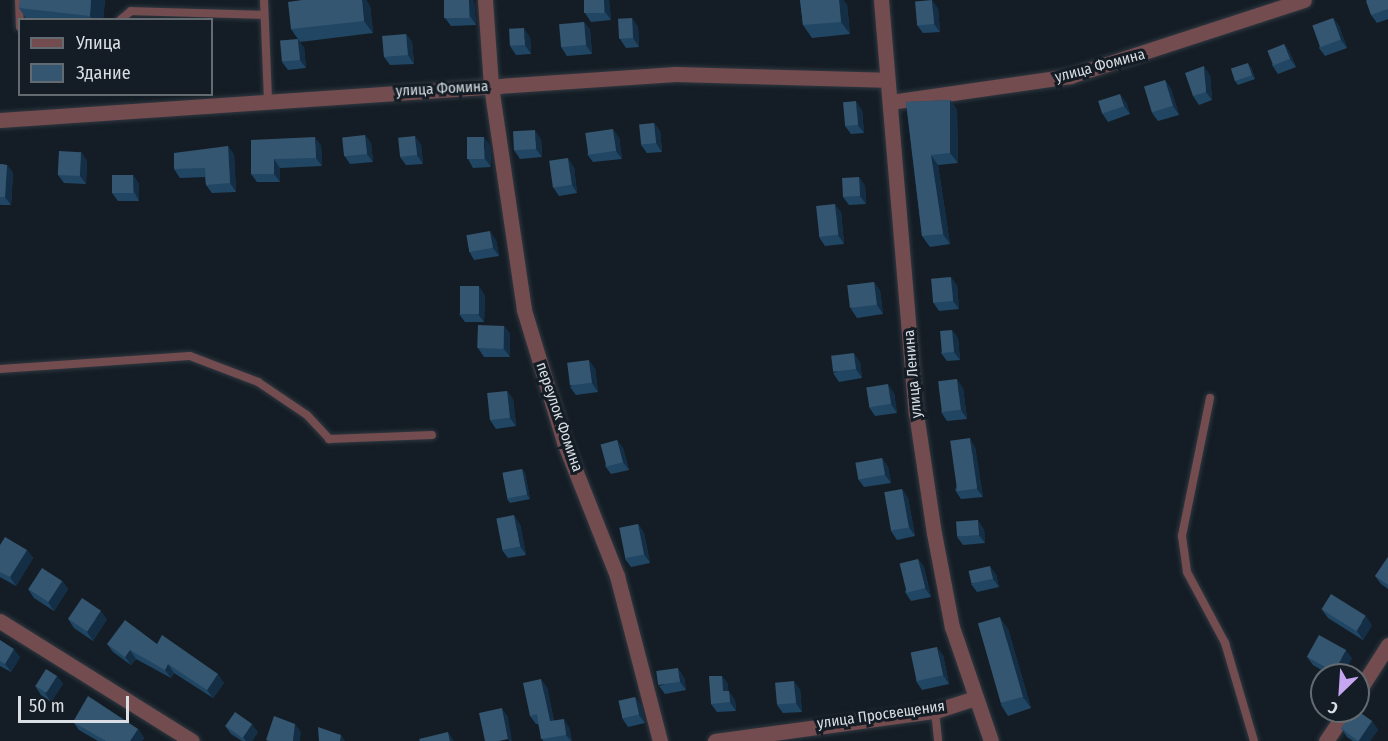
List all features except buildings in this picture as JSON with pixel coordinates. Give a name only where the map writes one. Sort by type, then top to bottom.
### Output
[{"type":"street","name":"переулок Фомина","points":[[485,0],[491,86],[524,310],[564,442],[617,576],[660,741]]},
{"type":"street","name":"улица Ленина","points":[[881,0],[885,81],[890,102],[916,413],[952,627],[991,741]]},
{"type":"street","name":"улица Фомина","points":[[890,102],[1070,76],[1304,0]]},
{"type":"street","name":"улица Фомина","points":[[0,120],[268,99],[675,74],[885,81]]},
{"type":"street","points":[[0,621],[192,741]]},
{"type":"street","points":[[1370,673],[1388,645]]},
{"type":"street","name":"улица Просвещения","points":[[715,741],[934,711],[975,698]]},
{"type":"street","points":[[1326,741],[1338,723]]},
{"type":"lane","points":[[19,0],[20,18]]},
{"type":"lane","points":[[264,0],[268,99]]},
{"type":"lane","points":[[122,18],[131,11],[264,15]]},
{"type":"lane","points":[[0,369],[190,356],[258,382],[307,415],[329,439],[432,435]]},
{"type":"lane","points":[[1210,398],[1182,536],[1188,572],[1225,643],[1254,741]]},
{"type":"lane","points":[[934,711],[938,741]]}]
